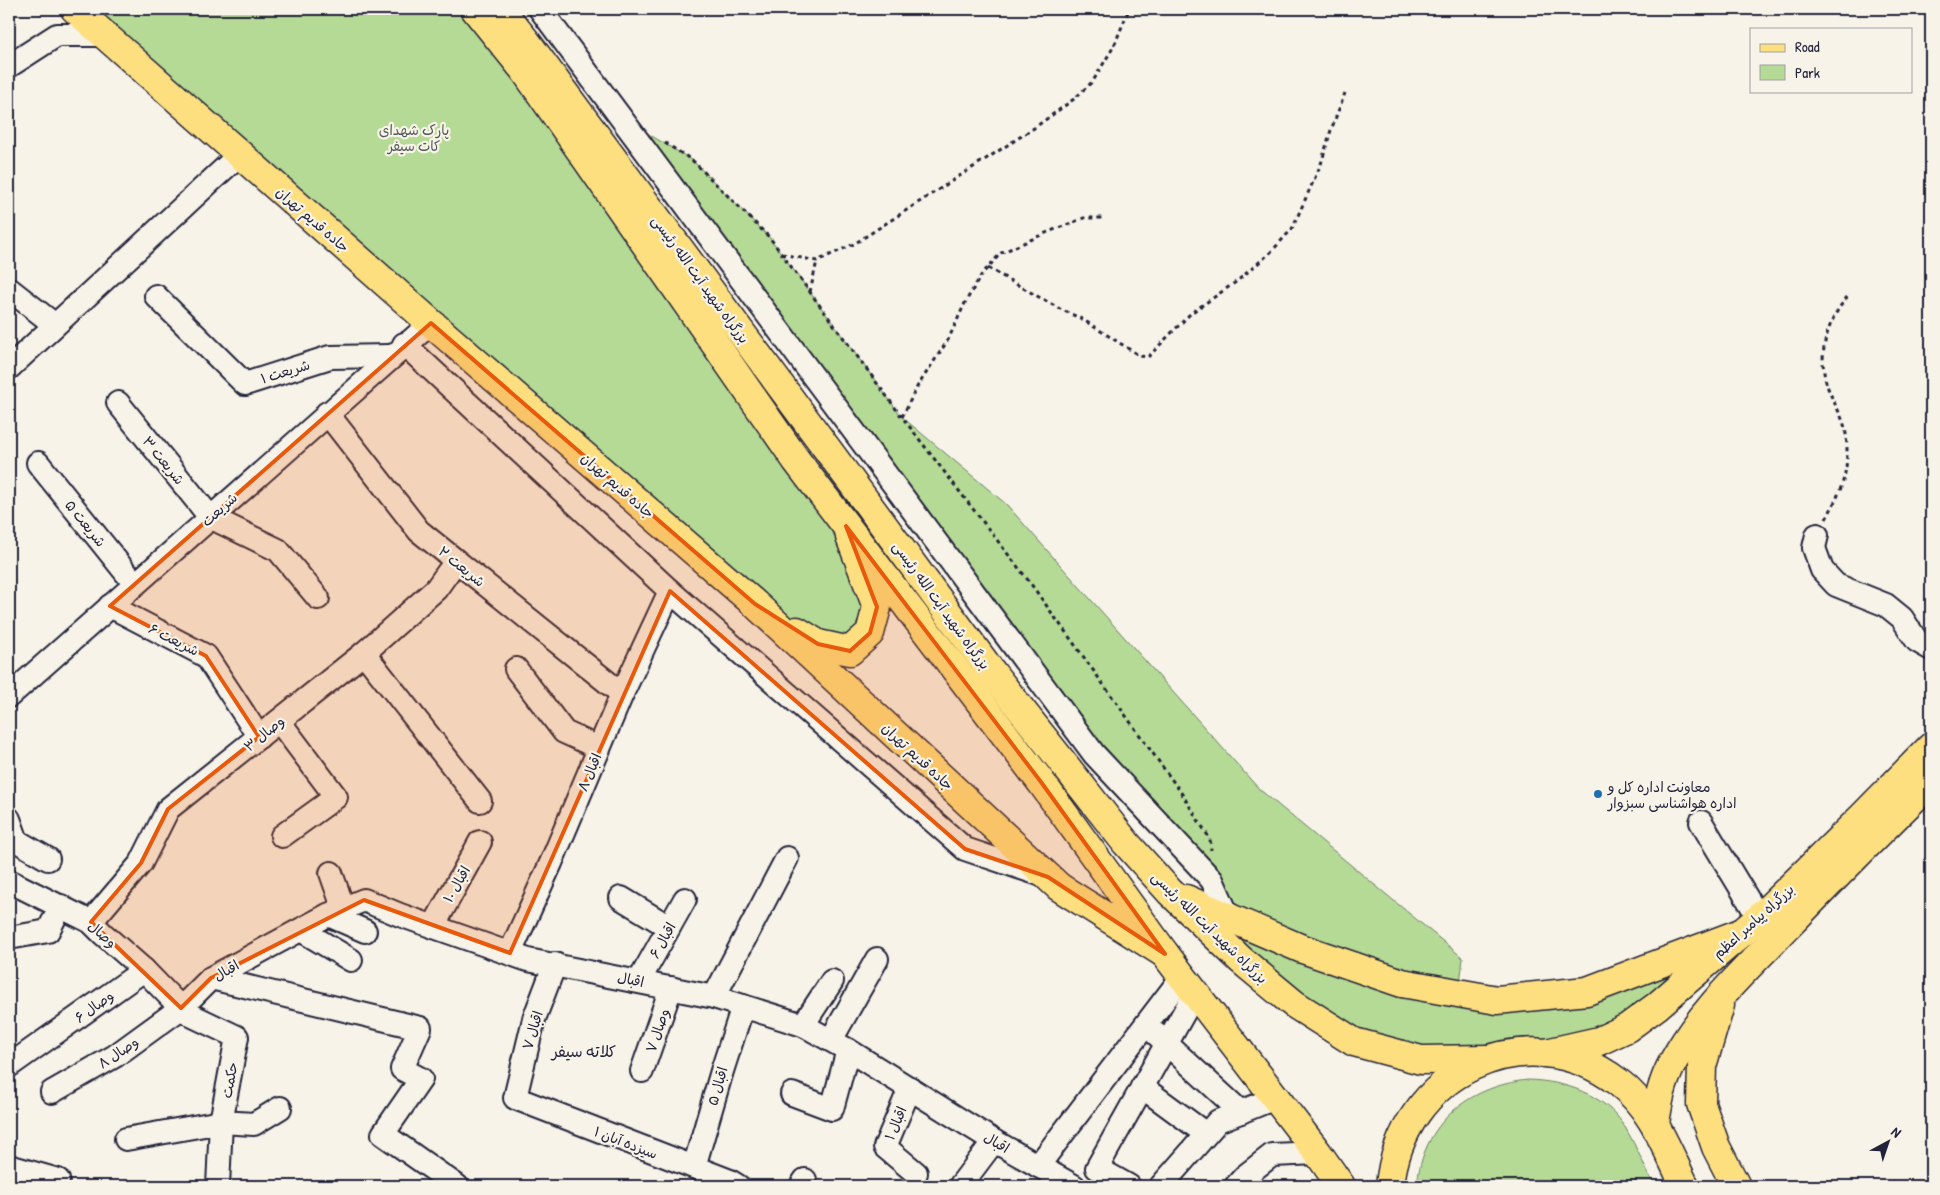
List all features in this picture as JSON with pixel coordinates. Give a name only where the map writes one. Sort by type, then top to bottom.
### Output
[{"type":"main road","name":"بزرگراه شهید آیت الله رئیسی","points":[[475,9],[651,231],[994,676],[1126,843],[1170,892],[1241,960],[1291,1002],[1354,1042],[1421,1060],[1488,1059]]},
{"type":"main road","name":"بزرگراه شهید آیت الله رئیسی","points":[[500,9],[526,41],[651,231],[796,460],[1041,782],[1188,985],[1318,1153],[1341,1186]]},
{"type":"main road","name":"جاده قدیم تهران","points":[[77,10],[431,323],[756,604],[1059,887],[1165,954]]},
{"type":"main road","points":[[756,604],[818,644],[850,651],[870,633],[877,607],[846,526]]},
{"type":"main road","name":"بزرگراه پیامبر اعظم","points":[[1546,1053],[1599,1041],[1627,1028],[1657,1006],[1751,925],[1931,747]]},
{"type":"main road","name":"بزرگراه پیامبر اعظم","points":[[1655,1124],[1660,1091],[1672,1063],[1689,1036],[1724,992],[1874,837],[1931,782]]},
{"type":"main road","points":[[1170,892],[1300,948],[1402,983],[1497,1000],[1587,991],[1751,925]]},
{"type":"main road","points":[[1724,992],[1702,1066],[1702,1104],[1716,1146],[1736,1186]]},
{"type":"main road","points":[[1390,1186],[1395,1154],[1402,1136],[1412,1118],[1437,1088],[1453,1076],[1488,1059],[1527,1052],[1566,1057],[1602,1071],[1618,1082],[1633,1095],[1655,1124],[1685,1186]]},
{"type":"street","points":[[540,9],[1094,754],[1212,880],[1229,918]]},
{"type":"street","points":[[9,66],[57,35],[104,34]]},
{"type":"street","points":[[9,368],[240,154]]},
{"type":"street","points":[[9,289],[55,325]]},
{"type":"street","name":"شریعت ۱","points":[[156,296],[245,384],[330,357],[397,350]]},
{"type":"street","name":"شریعت","points":[[9,696],[397,350],[431,323]]},
{"type":"street","points":[[397,350],[965,849],[1048,877]]},
{"type":"street","name":"شریعت ۳","points":[[118,403],[210,517]]},
{"type":"street","name":"شریعت ۲","points":[[326,413],[419,532],[622,694]]},
{"type":"street","name":"شریعت ۵","points":[[38,463],[135,584]]},
{"type":"street","points":[[210,517],[278,550],[318,598]]},
{"type":"street","points":[[1817,535],[1814,548],[1822,570],[1836,585],[1886,605],[1902,618],[1917,640],[1931,649]]},
{"type":"street","name":"وصال ۳","points":[[91,922],[141,863],[168,809],[364,653],[436,589],[456,562]]},
{"type":"street","name":"اقبال ۸","points":[[510,953],[551,863],[622,694],[670,591]]},
{"type":"street","name":"شریعت ۶","points":[[110,606],[206,656],[259,737]]},
{"type":"street","points":[[994,676],[995,620]]},
{"type":"street","points":[[364,653],[480,801]]},
{"type":"street","points":[[516,669],[564,732],[599,748]]},
{"type":"street","points":[[279,721],[336,797],[282,836]]},
{"type":"street","points":[[9,819],[17,841],[48,859]]},
{"type":"street","points":[[1701,822],[1751,925]]},
{"type":"street","name":"اقبال ۱۰","points":[[433,927],[480,842]]},
{"type":"street","points":[[714,997],[787,858]]},
{"type":"street","points":[[331,873],[336,912],[366,931]]},
{"type":"street","name":"وصال","points":[[9,881],[91,922],[144,970],[181,1008]]},
{"type":"street","points":[[621,898],[669,927]]},
{"type":"street","name":"اقبال ۶","points":[[639,981],[685,899]]},
{"type":"street","name":"اقبال","points":[[181,1008],[211,978],[336,912],[364,900],[400,916],[528,960],[714,997],[803,1025],[840,1045],[994,1141],[1074,1186]]},
{"type":"street","points":[[9,938],[48,931],[61,906]]},
{"type":"street","points":[[301,930],[351,960]]},
{"type":"street","points":[[792,1094],[832,1109],[840,1045],[876,959]]},
{"type":"street","name":"اقبال ۷","points":[[515,1098],[534,1019],[555,964]]},
{"type":"street","name":"وصال ۶","points":[[9,1066],[144,970]]},
{"type":"street","points":[[211,978],[420,1028],[402,1069],[421,1079],[383,1134],[457,1186]]},
{"type":"street","points":[[803,1025],[832,981]]},
{"type":"street","points":[[1038,1166],[1145,1024],[1188,985]]},
{"type":"street","points":[[1129,1186],[1097,1168],[1167,1043],[1188,985]]},
{"type":"street","name":"وصال ۷","points":[[642,1071],[671,988]]},
{"type":"street","name":"اقبال ۵","points":[[694,1167],[743,1006]]},
{"type":"street","name":"وصال ۸","points":[[52,1092],[115,1056],[181,1008]]},
{"type":"street","name":"حکمت","points":[[181,1008],[193,1016],[237,1037],[221,1122],[218,1186]]},
{"type":"street","points":[[1145,1024],[1241,1112]]},
{"type":"street","points":[[1142,1087],[1206,1134]]},
{"type":"street","name":"اقبال ۱","points":[[910,1088],[885,1147],[916,1173]]},
{"type":"street","name":"سیزده آبان ۱","points":[[515,1098],[730,1180],[738,1186]]},
{"type":"street","points":[[1161,1186],[1218,1121],[1275,1098]]},
{"type":"street","points":[[126,1139],[221,1122],[254,1124],[280,1108]]},
{"type":"street","points":[[960,1186],[994,1141]]},
{"type":"street","points":[[1236,1186],[1245,1176],[1272,1155],[1318,1153]]},
{"type":"street","points":[[9,1166],[58,1180]]},
{"type":"path","points":[[781,253],[817,261],[854,244],[1034,128],[1074,99],[1093,81],[1114,46],[1129,9]]},
{"type":"path","points":[[988,268],[1053,305],[1082,319],[1140,356],[1148,357],[1191,313],[1236,282],[1270,252],[1292,229],[1321,164],[1345,93]]},
{"type":"path","points":[[660,140],[692,160],[770,238],[902,417],[1031,584],[1180,792],[1210,839],[1212,880]]},
{"type":"path","points":[[902,417],[917,387],[948,340],[966,301],[982,274],[1001,253],[1084,218],[1105,218]]},
{"type":"path","points":[[810,292],[817,261]]},
{"type":"path","points":[[1817,535],[1843,486],[1847,463],[1846,434],[1827,385],[1823,363],[1823,344],[1839,306],[1848,296]]},
{"type":"highlighted area","points":[[431,323],[755,604],[818,644],[850,651],[870,633],[877,607],[846,526],[1041,782],[1165,954],[1048,877],[965,849],[670,591],[510,953],[364,900],[211,978],[181,1008],[91,922],[141,863],[168,809],[259,737],[206,656],[110,606]]},
{"type":"green space","name":"پارک شهدای کات سیفر","points":[[79,9],[475,9],[846,526],[870,633],[818,644]]},
{"type":"green space","points":[[620,117],[692,160],[770,238],[902,417],[1006,504],[1259,789],[1463,958],[1459,993],[1587,991],[1743,932],[1627,1028],[1524,1053],[1354,1042],[1241,960],[1228,917],[1094,754]]},
{"type":"green space","points":[[1528,1080],[1556,1083],[1569,1087],[1595,1098],[1606,1106],[1625,1127],[1654,1186],[1417,1186],[1421,1164],[1428,1144],[1438,1127],[1452,1112],[1486,1090]]},
{"type":"place","name":"معاونت اداره کل و اداره هواشناسی سبزوار","points":[[1598,794]]},
{"type":"district","name":"کلاته سیفر","points":[[584,1051]]}]
